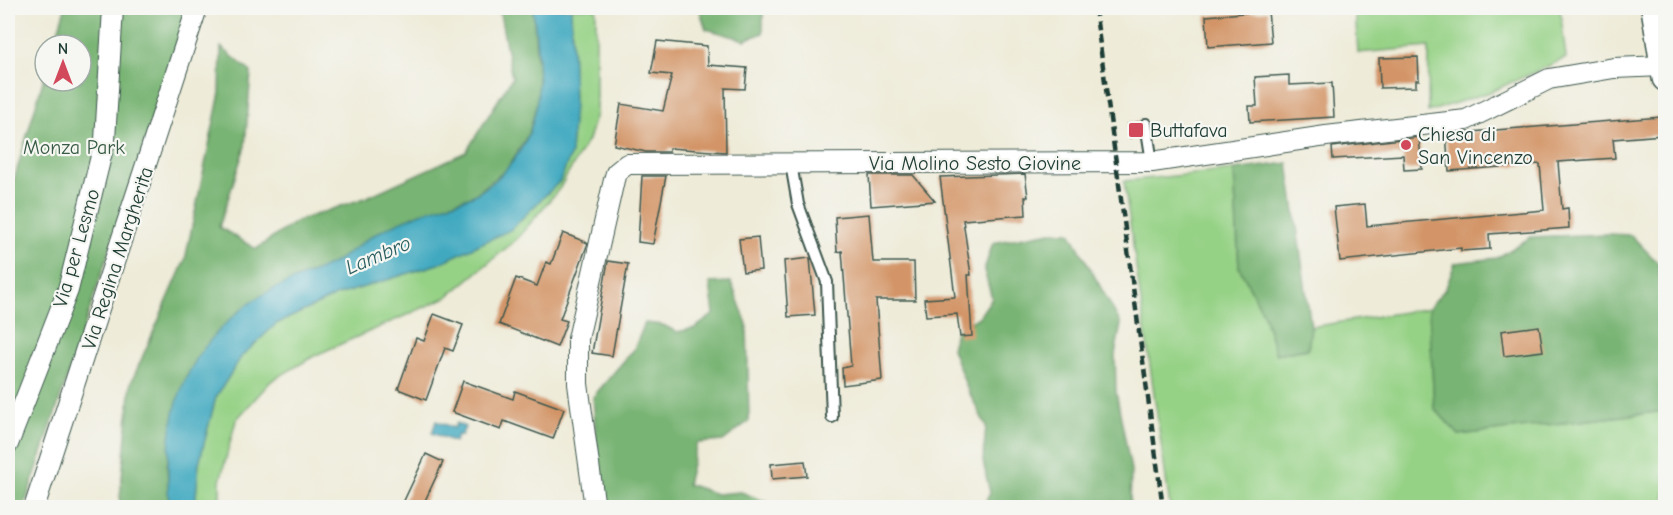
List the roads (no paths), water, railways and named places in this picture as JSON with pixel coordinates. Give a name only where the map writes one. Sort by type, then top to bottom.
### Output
[{"type":"street","name":"Via per Lesmo","points":[[8,444],[13,412],[68,290],[105,140],[113,8]]},
{"type":"street","points":[[1655,8],[1665,72]]},
{"type":"street","name":"Via Regina Margherita","points":[[34,507],[201,10]]},
{"type":"street","name":"Via Molino Sesto Giovine","points":[[595,507],[578,384],[578,339],[616,173],[627,164],[637,162],[791,164],[1152,162],[1326,136],[1466,120],[1549,79],[1614,68],[1665,72]]},
{"type":"lane","points":[[1146,124],[1152,162]]},
{"type":"lane","points":[[791,164],[798,204],[827,282],[832,417]]},
{"type":"water","name":"Lambro","points":[[533,8],[571,8],[574,102],[571,154],[560,181],[510,230],[438,264],[335,296],[276,324],[241,357],[216,397],[199,463],[195,507],[169,507],[169,448],[172,421],[179,396],[189,372],[203,349],[222,327],[255,299],[331,264],[383,230],[481,191],[513,161],[529,133],[537,102],[539,70]]},
{"type":"water","points":[[436,421],[454,428],[457,423],[465,427],[461,436],[457,435],[455,442],[432,433]]},
{"type":"railway","points":[[1095,8],[1163,508]]},
{"type":"place","name":"Buttafava","points":[[1136,130]]},
{"type":"place","name":"Chiesa di San Vincenzo","points":[[1406,145]]},
{"type":"park label","name":"Monza Park","points":[[74,147]]}]
